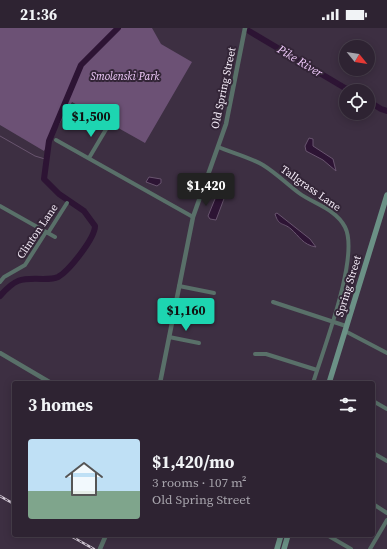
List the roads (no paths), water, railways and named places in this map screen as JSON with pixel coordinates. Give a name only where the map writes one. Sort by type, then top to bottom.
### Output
[{"type":"main road","name":"Spring Street","points":[[330,381],[387,194]]},
{"type":"main road","points":[[276,549],[280,537]]},
{"type":"main road","points":[[284,549],[287,537]]},
{"type":"street","name":"Old Spring Street","points":[[160,381],[193,217],[218,147],[229,110],[245,29]]},
{"type":"street","points":[[89,158],[108,126]]},
{"type":"street","points":[[56,140],[193,217]]},
{"type":"street","name":"Tallgrass Lane","points":[[218,147],[251,159],[263,166],[300,194],[332,212],[345,227],[349,249],[344,282],[314,381]]},
{"type":"street","name":"Clinton Lane","points":[[0,282],[4,277],[25,265],[67,203]]},
{"type":"street","points":[[0,206],[55,237]]},
{"type":"street","points":[[179,286],[214,293]]},
{"type":"street","points":[[273,302],[332,322],[387,353]]},
{"type":"street","points":[[169,337],[199,343]]},
{"type":"street","points":[[0,354],[47,381]]},
{"type":"street","points":[[255,354],[266,354],[317,370]]},
{"type":"street","points":[[375,402],[387,409]]},
{"type":"street","points":[[375,454],[387,461]]},
{"type":"street","points":[[375,505],[387,512]]},
{"type":"street","points":[[370,549],[387,520]]},
{"type":"street","points":[[100,549],[105,537]]},
{"type":"street","points":[[330,537],[351,549]]},
{"type":"waterway","name":"Pike River","points":[[0,296],[14,283],[23,279],[50,279],[63,274],[81,254],[91,238],[95,226],[84,211],[59,194],[44,179],[49,141],[81,65],[118,28]]},
{"type":"waterway","name":"Pike River","points":[[249,31],[339,84]]},
{"type":"waterway","name":"Pike River","points":[[375,105],[387,111]]},
{"type":"waterway","points":[[0,136],[35,156],[45,159]]},
{"type":"railway","points":[[0,496],[12,503]]},
{"type":"railway","points":[[73,537],[94,549]]},
{"type":"park label","name":"Smolenski Park","points":[[125,76]]}]
